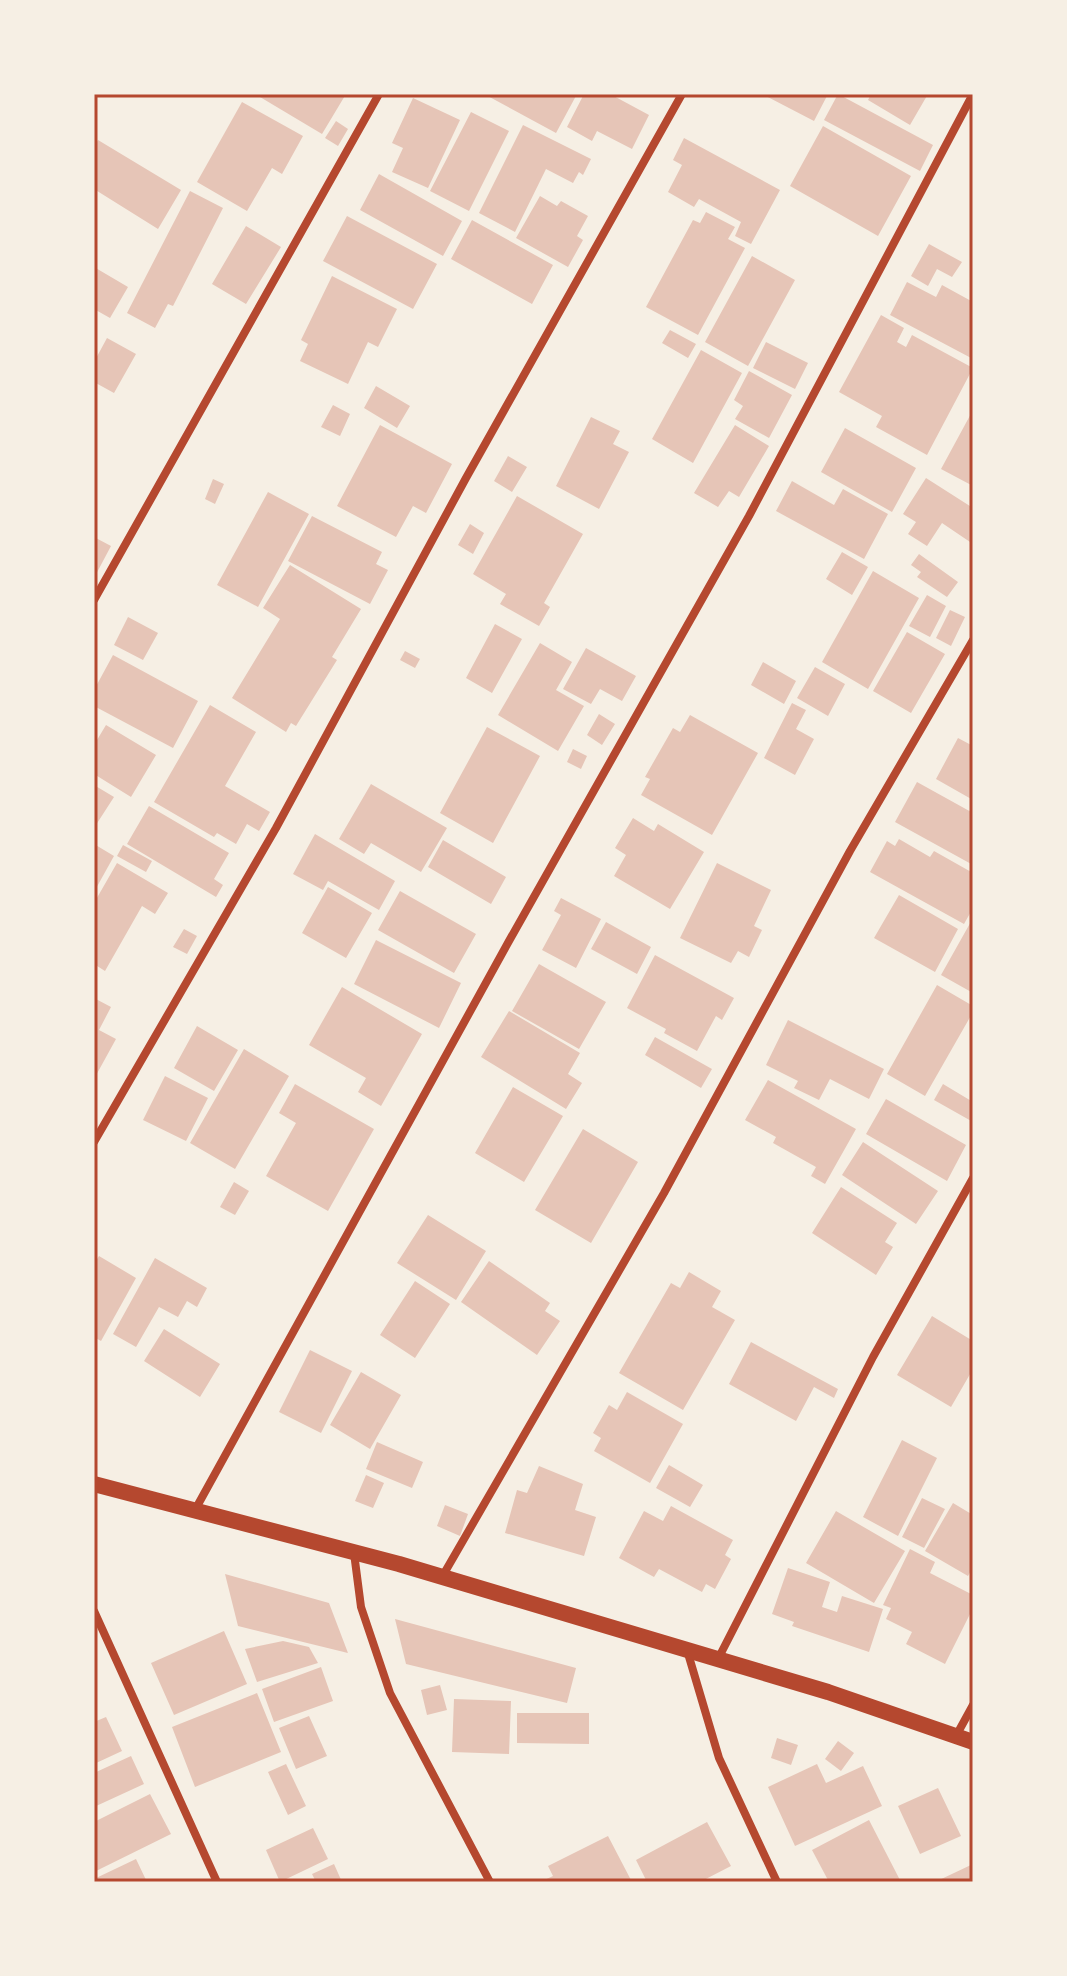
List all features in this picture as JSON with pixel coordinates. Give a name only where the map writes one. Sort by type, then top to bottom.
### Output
[{"type":"main road","points":[[94,1484],[354,1551],[828,1692],[973,1742]]},
{"type":"street","points":[[94,600],[379,94]]},
{"type":"street","points":[[94,1142],[276,828],[466,478],[682,94]]},
{"type":"street","points":[[195,1510],[509,941],[749,516],[973,94]]},
{"type":"street","points":[[442,1577],[664,1193],[850,851],[973,640]]},
{"type":"street","points":[[718,1659],[873,1357],[973,1178]]},
{"type":"street","points":[[354,1551],[361,1607],[390,1693],[490,1882]]},
{"type":"street","points":[[94,1611],[217,1882]]},
{"type":"street","points":[[687,1650],[719,1758],[777,1882]]},
{"type":"street","points":[[955,1736],[973,1705]]},
{"type":"building","points":[[255,94],[346,94],[322,134]]},
{"type":"building","points":[[484,94],[577,94],[556,133]]},
{"type":"building","points":[[584,94],[610,94],[649,115],[632,149],[597,131],[592,141],[567,127]]},
{"type":"building","points":[[762,94],[828,94],[814,121]]},
{"type":"building","points":[[838,94],[933,145],[920,171],[824,120]]},
{"type":"building","points":[[871,94],[928,94],[910,125],[868,100]]},
{"type":"building","points":[[413,98],[460,120],[428,188],[392,172],[403,148],[392,143]]},
{"type":"building","points":[[242,102],[303,136],[282,174],[272,168],[247,211],[197,182]]},
{"type":"building","points":[[471,112],[509,131],[469,211],[430,191]]},
{"type":"building","points":[[336,121],[348,129],[338,146],[325,138]]},
{"type":"building","points":[[523,125],[591,159],[583,175],[579,172],[573,183],[546,169],[515,232],[479,213]]},
{"type":"building","points":[[823,126],[911,176],[878,236],[790,186]]},
{"type":"building","points":[[684,138],[780,190],[751,244],[735,236],[741,222],[699,199],[694,207],[668,192],[682,165],[673,160]]},
{"type":"building","points":[[98,140],[181,190],[158,229],[94,189],[94,147]]},
{"type":"building","points":[[379,174],[462,221],[443,256],[360,210]]},
{"type":"building","points":[[190,191],[223,208],[173,306],[168,304],[155,328],[127,313]]},
{"type":"building","points":[[540,196],[557,206],[561,201],[588,216],[577,236],[583,240],[568,267],[516,238]]},
{"type":"building","points":[[706,212],[735,227],[728,239],[745,248],[698,335],[646,307],[693,220],[700,223]]},
{"type":"building","points":[[347,216],[437,264],[413,309],[323,261]]},
{"type":"building","points":[[472,220],[553,265],[532,304],[451,259]]},
{"type":"building","points":[[246,226],[281,247],[246,304],[212,284]]},
{"type":"building","points":[[929,244],[962,262],[952,277],[937,269],[928,286],[911,276]]},
{"type":"building","points":[[752,256],[795,280],[748,366],[705,342]]},
{"type":"building","points":[[94,267],[128,287],[110,318],[94,309]]},
{"type":"building","points":[[332,276],[397,309],[378,347],[368,342],[348,384],[300,361],[308,344],[301,340]]},
{"type":"building","points":[[907,282],[936,297],[942,285],[973,302],[973,359],[890,315]]},
{"type":"building","points":[[881,315],[904,328],[897,342],[906,347],[912,335],[973,368],[927,455],[876,427],[882,416],[839,392]]},
{"type":"building","points":[[670,330],[696,344],[688,358],[662,343]]},
{"type":"building","points":[[107,338],[136,354],[114,393],[94,382],[94,362]]},
{"type":"building","points":[[766,342],[808,363],[795,389],[753,368]]},
{"type":"building","points":[[701,350],[742,373],[693,463],[652,439]]},
{"type":"building","points":[[749,371],[792,395],[769,438],[735,419],[743,406],[734,400]]},
{"type":"building","points":[[376,386],[410,406],[397,428],[364,408]]},
{"type":"building","points":[[333,405],[350,414],[340,436],[321,427]]},
{"type":"building","points":[[973,410],[973,486],[941,469]]},
{"type":"building","points":[[591,417],[620,431],[613,444],[629,452],[599,509],[556,486]]},
{"type":"building","points":[[380,425],[452,464],[426,513],[413,506],[396,537],[337,506]]},
{"type":"building","points":[[735,425],[769,446],[739,497],[729,491],[718,507],[694,493]]},
{"type":"building","points":[[845,428],[916,468],[892,512],[821,472]]},
{"type":"building","points":[[508,456],[527,467],[512,492],[494,481]]},
{"type":"building","points":[[926,478],[973,508],[973,544],[942,523],[927,546],[908,534],[916,522],[903,514]]},
{"type":"building","points":[[213,479],[224,484],[215,504],[205,499]]},
{"type":"building","points":[[792,481],[834,505],[843,489],[888,514],[864,559],[776,511]]},
{"type":"building","points":[[268,492],[309,514],[258,607],[217,585]]},
{"type":"building","points":[[517,496],[583,534],[544,603],[550,607],[539,626],[500,604],[506,594],[473,574]]},
{"type":"building","points":[[312,516],[382,552],[376,564],[388,570],[370,604],[288,561]]},
{"type":"building","points":[[470,524],[484,533],[473,554],[458,545]]},
{"type":"building","points":[[94,537],[111,546],[94,578]]},
{"type":"building","points":[[842,552],[868,567],[852,595],[826,579]]},
{"type":"building","points":[[919,554],[958,582],[947,597],[917,577],[921,572],[911,565]]},
{"type":"building","points":[[290,565],[361,609],[332,657],[337,660],[296,726],[291,723],[286,732],[232,698],[280,619],[263,608]]},
{"type":"building","points":[[873,571],[919,598],[868,689],[822,662]]},
{"type":"building","points":[[927,595],[946,606],[930,637],[909,626]]},
{"type":"building","points":[[950,610],[965,617],[951,646],[936,638]]},
{"type":"building","points":[[128,617],[158,633],[143,660],[114,645]]},
{"type":"building","points":[[495,624],[522,639],[492,693],[466,678]]},
{"type":"building","points":[[907,632],[945,654],[911,713],[873,691]]},
{"type":"building","points":[[540,643],[572,662],[556,690],[584,706],[558,751],[498,715]]},
{"type":"building","points":[[586,648],[636,676],[622,701],[600,689],[591,704],[563,689]]},
{"type":"building","points":[[405,651],[420,659],[415,668],[400,660]]},
{"type":"building","points":[[113,655],[198,701],[173,748],[94,706],[94,690]]},
{"type":"building","points":[[763,662],[796,681],[784,704],[751,685]]},
{"type":"building","points":[[815,667],[845,684],[828,716],[797,698]]},
{"type":"building","points":[[792,703],[806,710],[796,729],[814,739],[795,775],[764,758]]},
{"type":"building","points":[[210,705],[256,732],[225,786],[270,812],[259,831],[247,824],[236,844],[217,833],[214,837],[154,802]]},
{"type":"building","points":[[599,714],[615,724],[602,745],[587,735]]},
{"type":"building","points":[[690,715],[758,753],[712,835],[641,795],[650,779],[645,777],[673,728],[680,732]]},
{"type":"building","points":[[106,725],[156,755],[131,797],[94,774],[94,745]]},
{"type":"building","points":[[487,727],[540,756],[493,843],[440,813]]},
{"type":"building","points":[[958,738],[973,746],[973,800],[936,779]]},
{"type":"building","points":[[573,749],[587,756],[581,769],[567,762]]},
{"type":"building","points":[[917,782],[973,813],[973,865],[895,822]]},
{"type":"building","points":[[371,784],[447,828],[421,872],[371,843],[364,854],[339,839]]},
{"type":"building","points":[[94,785],[114,797],[94,828]]},
{"type":"building","points":[[149,806],[229,853],[214,879],[223,885],[216,897],[127,844]]},
{"type":"building","points":[[633,818],[654,831],[658,824],[704,852],[670,909],[614,876],[626,855],[615,848]]},
{"type":"building","points":[[315,834],[395,881],[379,910],[328,881],[323,890],[293,874]]},
{"type":"building","points":[[899,839],[930,857],[934,851],[973,873],[973,908],[964,924],[870,872],[887,841],[895,846]]},
{"type":"building","points":[[443,840],[506,877],[491,904],[428,867]]},
{"type":"building","points":[[94,844],[114,856],[94,892]]},
{"type":"building","points":[[123,845],[152,861],[146,872],[117,856]]},
{"type":"building","points":[[117,863],[168,893],[155,914],[142,906],[105,971],[94,964],[94,903]]},
{"type":"building","points":[[717,863],[771,890],[754,926],[762,930],[749,957],[738,951],[731,963],[680,938]]},
{"type":"building","points":[[328,887],[372,913],[346,958],[302,933]]},
{"type":"building","points":[[400,891],[476,934],[454,973],[378,930]]},
{"type":"building","points":[[899,895],[958,929],[935,972],[874,938]]},
{"type":"building","points":[[561,898],[601,919],[576,968],[542,950],[561,915],[554,911]]},
{"type":"building","points":[[973,918],[973,993],[941,975]]},
{"type":"building","points":[[606,922],[651,947],[637,974],[591,949]]},
{"type":"building","points":[[184,929],[197,936],[187,954],[173,947]]},
{"type":"building","points":[[376,940],[461,983],[439,1028],[354,984]]},
{"type":"building","points":[[655,955],[734,998],[722,1020],[716,1016],[697,1051],[664,1033],[666,1029],[627,1008]]},
{"type":"building","points":[[539,964],[606,1002],[579,1049],[512,1011]]},
{"type":"building","points":[[937,985],[973,1006],[973,1012],[925,1096],[887,1074]]},
{"type":"building","points":[[342,987],[422,1034],[381,1106],[358,1092],[366,1078],[309,1045]]},
{"type":"building","points":[[94,998],[111,1007],[99,1030],[116,1039],[94,1079]]},
{"type":"building","points":[[509,1011],[580,1053],[568,1074],[582,1083],[566,1109],[481,1057]]},
{"type":"building","points":[[788,1020],[884,1069],[869,1099],[830,1079],[819,1100],[794,1088],[798,1081],[766,1065]]},
{"type":"building","points":[[197,1026],[238,1050],[214,1091],[174,1068]]},
{"type":"building","points":[[655,1037],[712,1069],[701,1088],[645,1055]]},
{"type":"building","points":[[244,1049],[289,1076],[235,1169],[190,1143]]},
{"type":"building","points":[[165,1076],[208,1098],[186,1141],[143,1120]]},
{"type":"building","points":[[768,1080],[856,1129],[825,1184],[811,1176],[816,1167],[773,1143],[776,1137],[745,1120]]},
{"type":"building","points":[[295,1084],[374,1129],[328,1211],[266,1176],[296,1123],[279,1113]]},
{"type":"building","points":[[943,1084],[973,1102],[973,1122],[934,1100]]},
{"type":"building","points":[[513,1087],[563,1116],[524,1182],[475,1153]]},
{"type":"building","points":[[886,1099],[966,1145],[947,1181],[866,1134]]},
{"type":"building","points":[[583,1129],[638,1162],[591,1243],[535,1210]]},
{"type":"building","points":[[863,1142],[938,1191],[916,1224],[842,1175]]},
{"type":"building","points":[[234,1182],[249,1191],[235,1215],[220,1207]]},
{"type":"building","points":[[841,1187],[897,1223],[885,1242],[893,1247],[876,1275],[812,1233]]},
{"type":"building","points":[[428,1215],[486,1251],[456,1300],[397,1263]]},
{"type":"building","points":[[99,1256],[136,1278],[101,1341],[94,1337],[94,1264]]},
{"type":"building","points":[[155,1258],[207,1288],[197,1307],[187,1301],[178,1317],[159,1307],[136,1347],[113,1334]]},
{"type":"building","points":[[489,1261],[550,1303],[545,1311],[560,1321],[537,1355],[461,1302]]},
{"type":"building","points":[[689,1272],[721,1291],[712,1307],[735,1320],[683,1410],[619,1373],[671,1283],[680,1288]]},
{"type":"building","points":[[415,1281],[450,1304],[415,1358],[380,1335]]},
{"type":"building","points":[[932,1316],[973,1341],[973,1369],[951,1407],[897,1375]]},
{"type":"building","points":[[164,1329],[220,1364],[200,1397],[144,1361]]},
{"type":"building","points":[[751,1342],[838,1389],[834,1398],[814,1387],[796,1421],[729,1384]]},
{"type":"building","points":[[310,1350],[352,1371],[321,1433],[279,1412]]},
{"type":"building","points":[[361,1372],[401,1395],[370,1449],[330,1425]]},
{"type":"building","points":[[627,1392],[683,1424],[650,1483],[594,1451],[601,1438],[593,1433],[609,1405],[617,1410]]},
{"type":"building","points":[[902,1440],[937,1458],[898,1536],[863,1517]]},
{"type":"building","points":[[377,1442],[423,1462],[412,1488],[366,1469]]},
{"type":"building","points":[[669,1465],[703,1485],[690,1507],[656,1488]]},
{"type":"building","points":[[539,1466],[583,1484],[575,1510],[596,1517],[584,1556],[505,1533],[517,1490],[527,1493]]},
{"type":"building","points":[[366,1475],[384,1483],[373,1508],[355,1501]]},
{"type":"building","points":[[922,1498],[945,1509],[924,1548],[902,1537]]},
{"type":"building","points":[[953,1503],[973,1515],[973,1567],[968,1576],[925,1551]]},
{"type":"building","points":[[445,1505],[468,1514],[460,1536],[437,1526]]},
{"type":"building","points":[[671,1506],[733,1540],[725,1555],[731,1559],[715,1589],[706,1584],[702,1592],[659,1569],[654,1577],[619,1558],[644,1511],[663,1521]]},
{"type":"building","points":[[836,1511],[905,1551],[874,1603],[806,1563]]},
{"type":"building","points":[[910,1549],[935,1562],[930,1573],[973,1595],[973,1608],[945,1664],[906,1644],[912,1632],[886,1619],[891,1608],[883,1605]]},
{"type":"building","points":[[788,1568],[830,1582],[822,1607],[837,1612],[842,1596],[883,1609],[869,1652],[792,1626],[794,1622],[772,1614]]},
{"type":"building","points":[[225,1574],[329,1603],[348,1653],[238,1626]]},
{"type":"building","points":[[395,1619],[576,1668],[567,1703],[406,1664]]},
{"type":"building","points":[[224,1631],[247,1684],[174,1715],[151,1663]]},
{"type":"building","points":[[283,1641],[309,1647],[318,1663],[257,1682],[245,1649]]},
{"type":"building","points":[[321,1667],[333,1701],[274,1722],[262,1689]]},
{"type":"building","points":[[440,1685],[447,1710],[427,1715],[421,1690]]},
{"type":"building","points":[[257,1693],[281,1752],[195,1787],[172,1727]]},
{"type":"building","points":[[454,1699],[511,1701],[509,1754],[452,1752]]},
{"type":"building","points":[[517,1713],[589,1713],[589,1744],[517,1743]]},
{"type":"building","points":[[309,1716],[327,1756],[296,1769],[279,1728]]},
{"type":"building","points":[[106,1717],[122,1751],[94,1764],[94,1722]]},
{"type":"building","points":[[777,1738],[798,1745],[791,1765],[771,1758]]},
{"type":"building","points":[[838,1741],[854,1753],[841,1771],[825,1759]]},
{"type":"building","points":[[131,1756],[144,1784],[94,1807],[94,1773]]},
{"type":"building","points":[[286,1764],[306,1806],[288,1815],[268,1772]]},
{"type":"building","points":[[817,1764],[826,1783],[863,1766],[882,1806],[795,1846],[768,1787]]},
{"type":"building","points":[[938,1788],[961,1836],[920,1854],[898,1806]]},
{"type":"building","points":[[150,1794],[171,1834],[94,1872],[94,1822]]},
{"type":"building","points":[[869,1820],[901,1882],[829,1882],[812,1850]]},
{"type":"building","points":[[707,1822],[731,1866],[700,1882],[647,1882],[636,1860]]},
{"type":"building","points":[[313,1828],[328,1859],[280,1882],[266,1850]]},
{"type":"building","points":[[608,1836],[632,1882],[540,1882],[553,1876],[548,1866]]},
{"type":"building","points":[[136,1859],[147,1882],[94,1882],[94,1879]]},
{"type":"building","points":[[334,1864],[342,1882],[316,1882],[312,1874]]},
{"type":"building","points":[[973,1864],[973,1882],[935,1882]]}]
